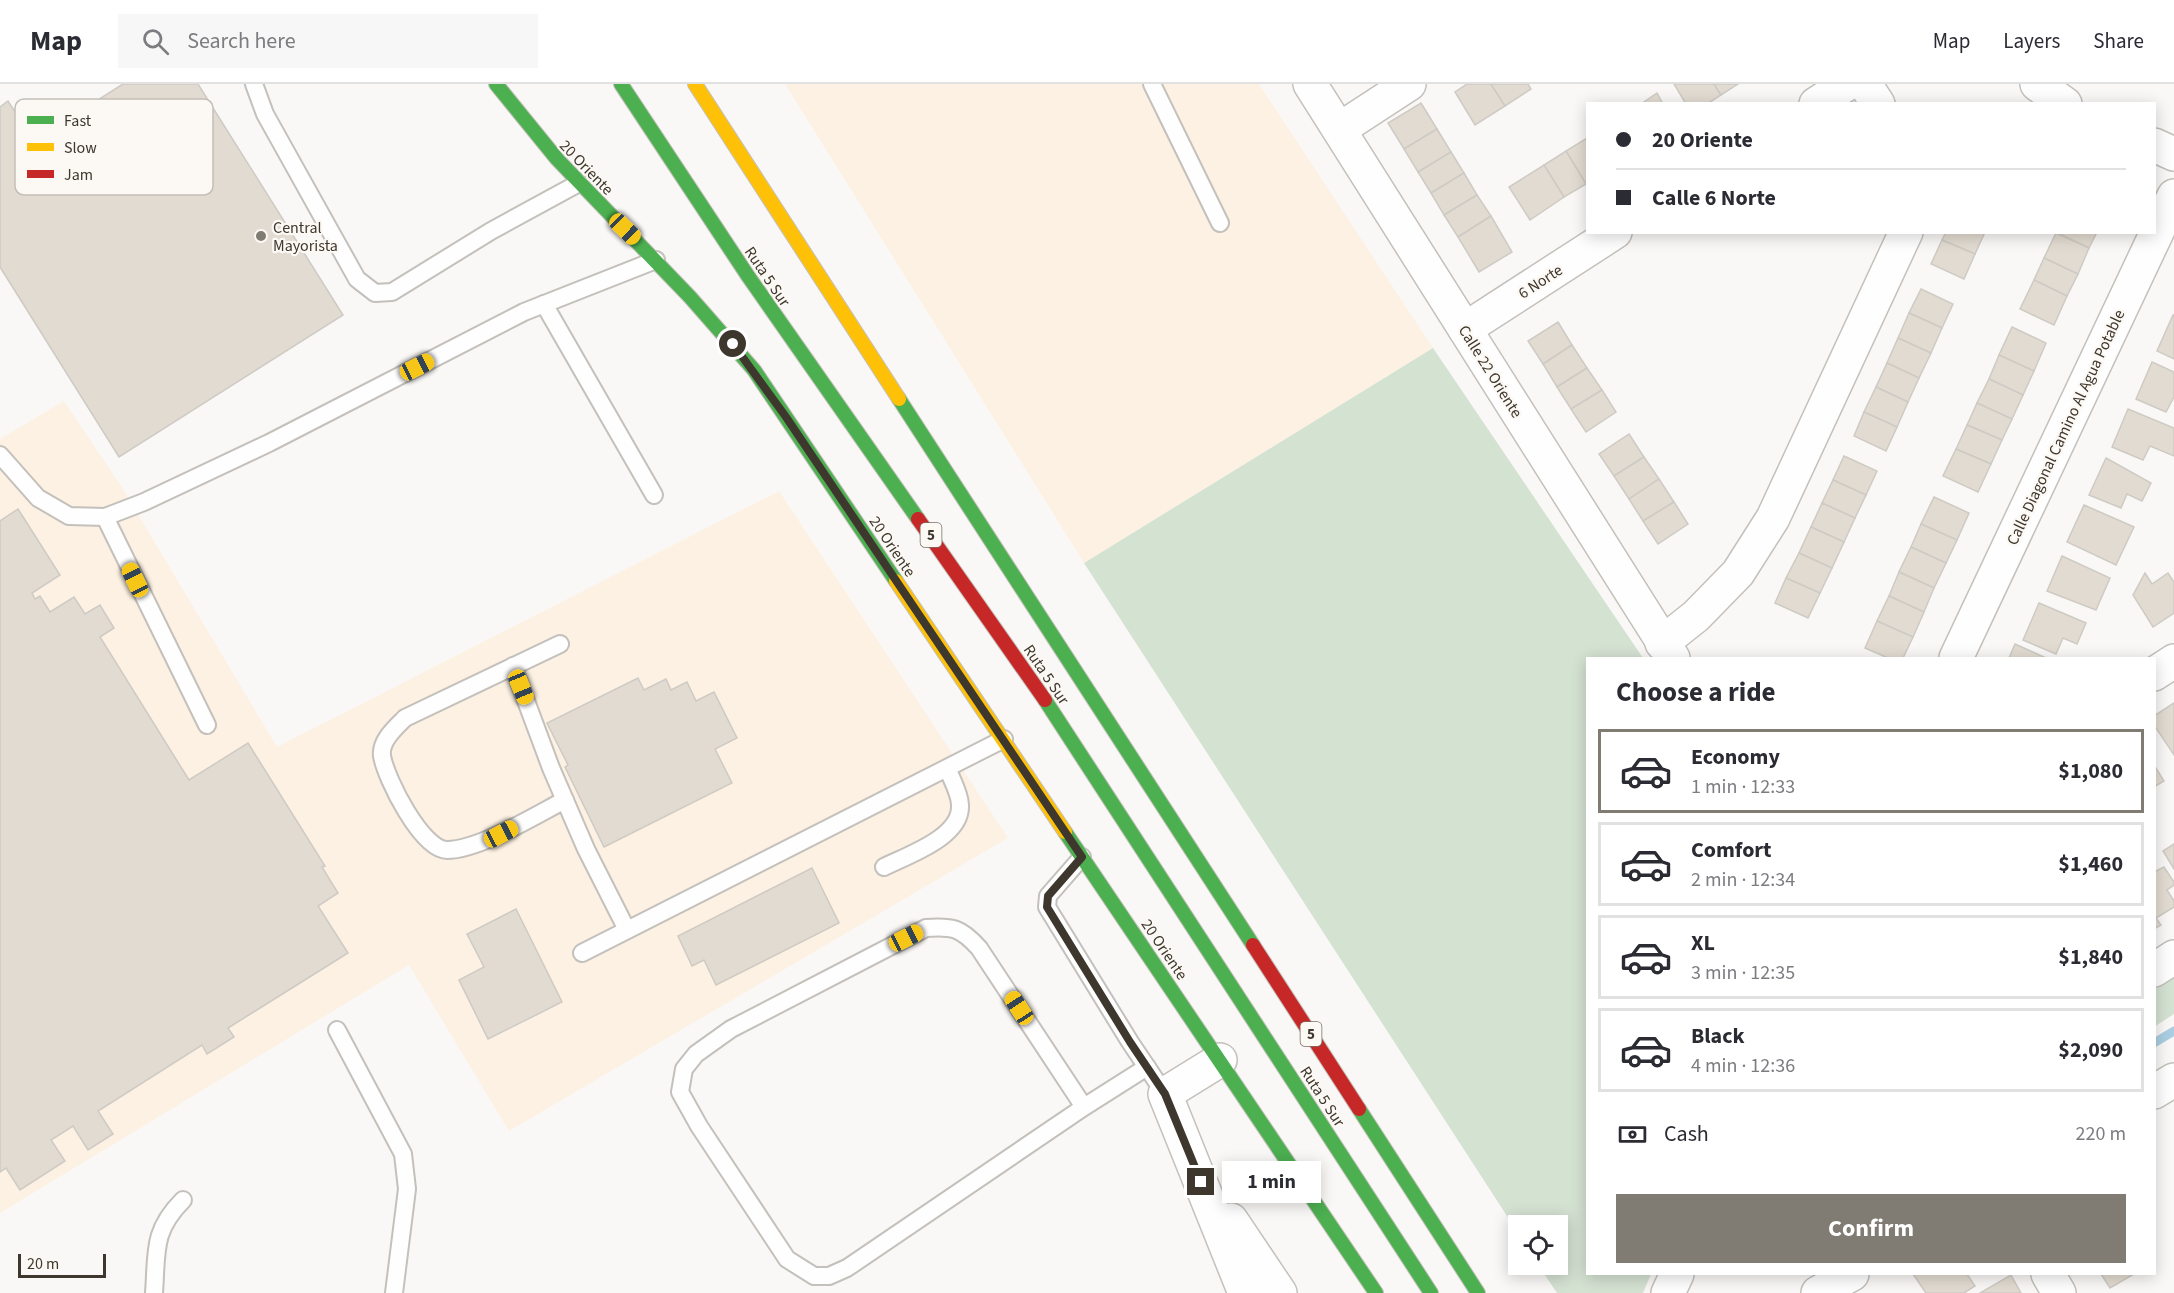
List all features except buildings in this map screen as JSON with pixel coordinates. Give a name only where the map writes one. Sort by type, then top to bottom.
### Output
[{"type":"main road","name":"20 Oriente","points":[[496,84],[528,128],[723,331],[754,370],[1220,1060],[1303,1188],[1376,1293]]},
{"type":"main road","name":"Ruta 5 Sur","points":[[621,84],[742,267],[1061,723],[1431,1293]]},
{"type":"main road","name":"Ruta 5 Sur","points":[[695,84],[1478,1293]]},
{"type":"street","name":"Calle 22 Oriente","points":[[1310,84],[1667,651]]},
{"type":"street","points":[[1340,129],[1409,84]]},
{"type":"street","points":[[1819,102],[1847,84]]},
{"type":"street","points":[[1865,84],[1877,102]]},
{"type":"street","points":[[2037,84],[2062,102]]},
{"type":"street","points":[[2156,146],[2174,154]]},
{"type":"street","name":"Calle Diagonal Camino Al Agua Potable","points":[[1956,657],[2174,196]]},
{"type":"street","name":"6 Norte","points":[[1465,329],[1612,234]]},
{"type":"street","points":[[1667,651],[1696,616],[1738,573],[1773,518],[1905,234]]},
{"type":"street","points":[[2156,673],[2174,661]]},
{"type":"street","points":[[2156,969],[2174,957]]},
{"type":"street","points":[[1220,1060],[1165,1094],[1245,1293]]},
{"type":"street","points":[[2156,1091],[2174,1080]]},
{"type":"street","points":[[1193,1163],[1280,1293]]},
{"type":"street","points":[[1668,1293],[1677,1275]]},
{"type":"street","points":[[1818,1293],[1850,1275]]},
{"type":"street","points":[[2049,1275],[2059,1293]]},
{"type":"lane","points":[[254,84],[265,114],[357,279],[375,293],[392,292],[491,231],[579,183]]},
{"type":"lane","points":[[1152,84],[1220,223]]},
{"type":"lane","points":[[0,455],[38,498],[69,516],[105,518],[269,443],[524,312],[656,260]]},
{"type":"lane","points":[[544,304],[654,495]]},
{"type":"lane","points":[[105,518],[207,725]]},
{"type":"lane","points":[[560,644],[405,718],[387,736],[381,755],[417,830],[433,846],[447,850],[501,834],[565,800]]},
{"type":"lane","points":[[513,666],[586,849],[627,930]]},
{"type":"lane","points":[[582,953],[1004,740]]},
{"type":"lane","points":[[884,867],[939,840],[959,817],[961,804],[948,770]]},
{"type":"lane","points":[[1082,857],[1048,896],[1047,907],[1165,1094]]},
{"type":"lane","points":[[1084,1107],[979,948],[964,932],[944,927],[926,928],[732,1029],[696,1054],[684,1069],[680,1092],[699,1126],[787,1258],[814,1276],[829,1276],[847,1268],[1084,1107],[1147,1067]]},
{"type":"lane","points":[[337,1030],[403,1154],[407,1189],[394,1293]]},
{"type":"lane","points":[[154,1293],[160,1230],[168,1215],[183,1200]]},
{"type":"shaded area","points":[[785,84],[1259,84],[1433,348],[1084,563]]},
{"type":"shaded area","points":[[64,401],[121,486],[277,747],[779,491],[1008,838],[509,1131],[409,965],[0,1213],[0,439]]},
{"type":"green space","points":[[1433,348],[1642,657],[1586,657],[1586,1275],[1651,1275],[1643,1293],[1557,1293],[1545,1275],[1568,1275],[1568,1215],[1508,1215],[1508,1218],[1084,563]]},
{"type":"green space","points":[[2174,968],[2174,1014],[2156,1026],[2156,980]]},
{"type":"waterway","points":[[2156,1042],[2174,1031]]},
{"type":"traffic: fast","points":[[496,84],[557,159],[690,297],[754,370],[896,581]]},
{"type":"traffic: fast","points":[[621,84],[748,276],[918,519]]},
{"type":"traffic: fast","points":[[899,399],[1253,945]]},
{"type":"traffic: fast","points":[[1045,700],[1431,1293]]},
{"type":"traffic: fast","points":[[1065,832],[1376,1293]]},
{"type":"traffic: fast","points":[[1359,1109],[1478,1293]]},
{"type":"traffic: slow","points":[[695,84],[899,399]]},
{"type":"traffic: slow","points":[[896,581],[1065,832]]},
{"type":"traffic: jam","points":[[918,519],[1045,700]]},
{"type":"traffic: jam","points":[[1253,945],[1359,1109]]},
{"type":"place","name":"Central Mayorista","points":[[261,236]]},
{"type":"route","points":[[733,344],[786,417],[1082,857],[1048,896],[1047,907],[1130,1042],[1165,1094],[1201,1182]]}]
